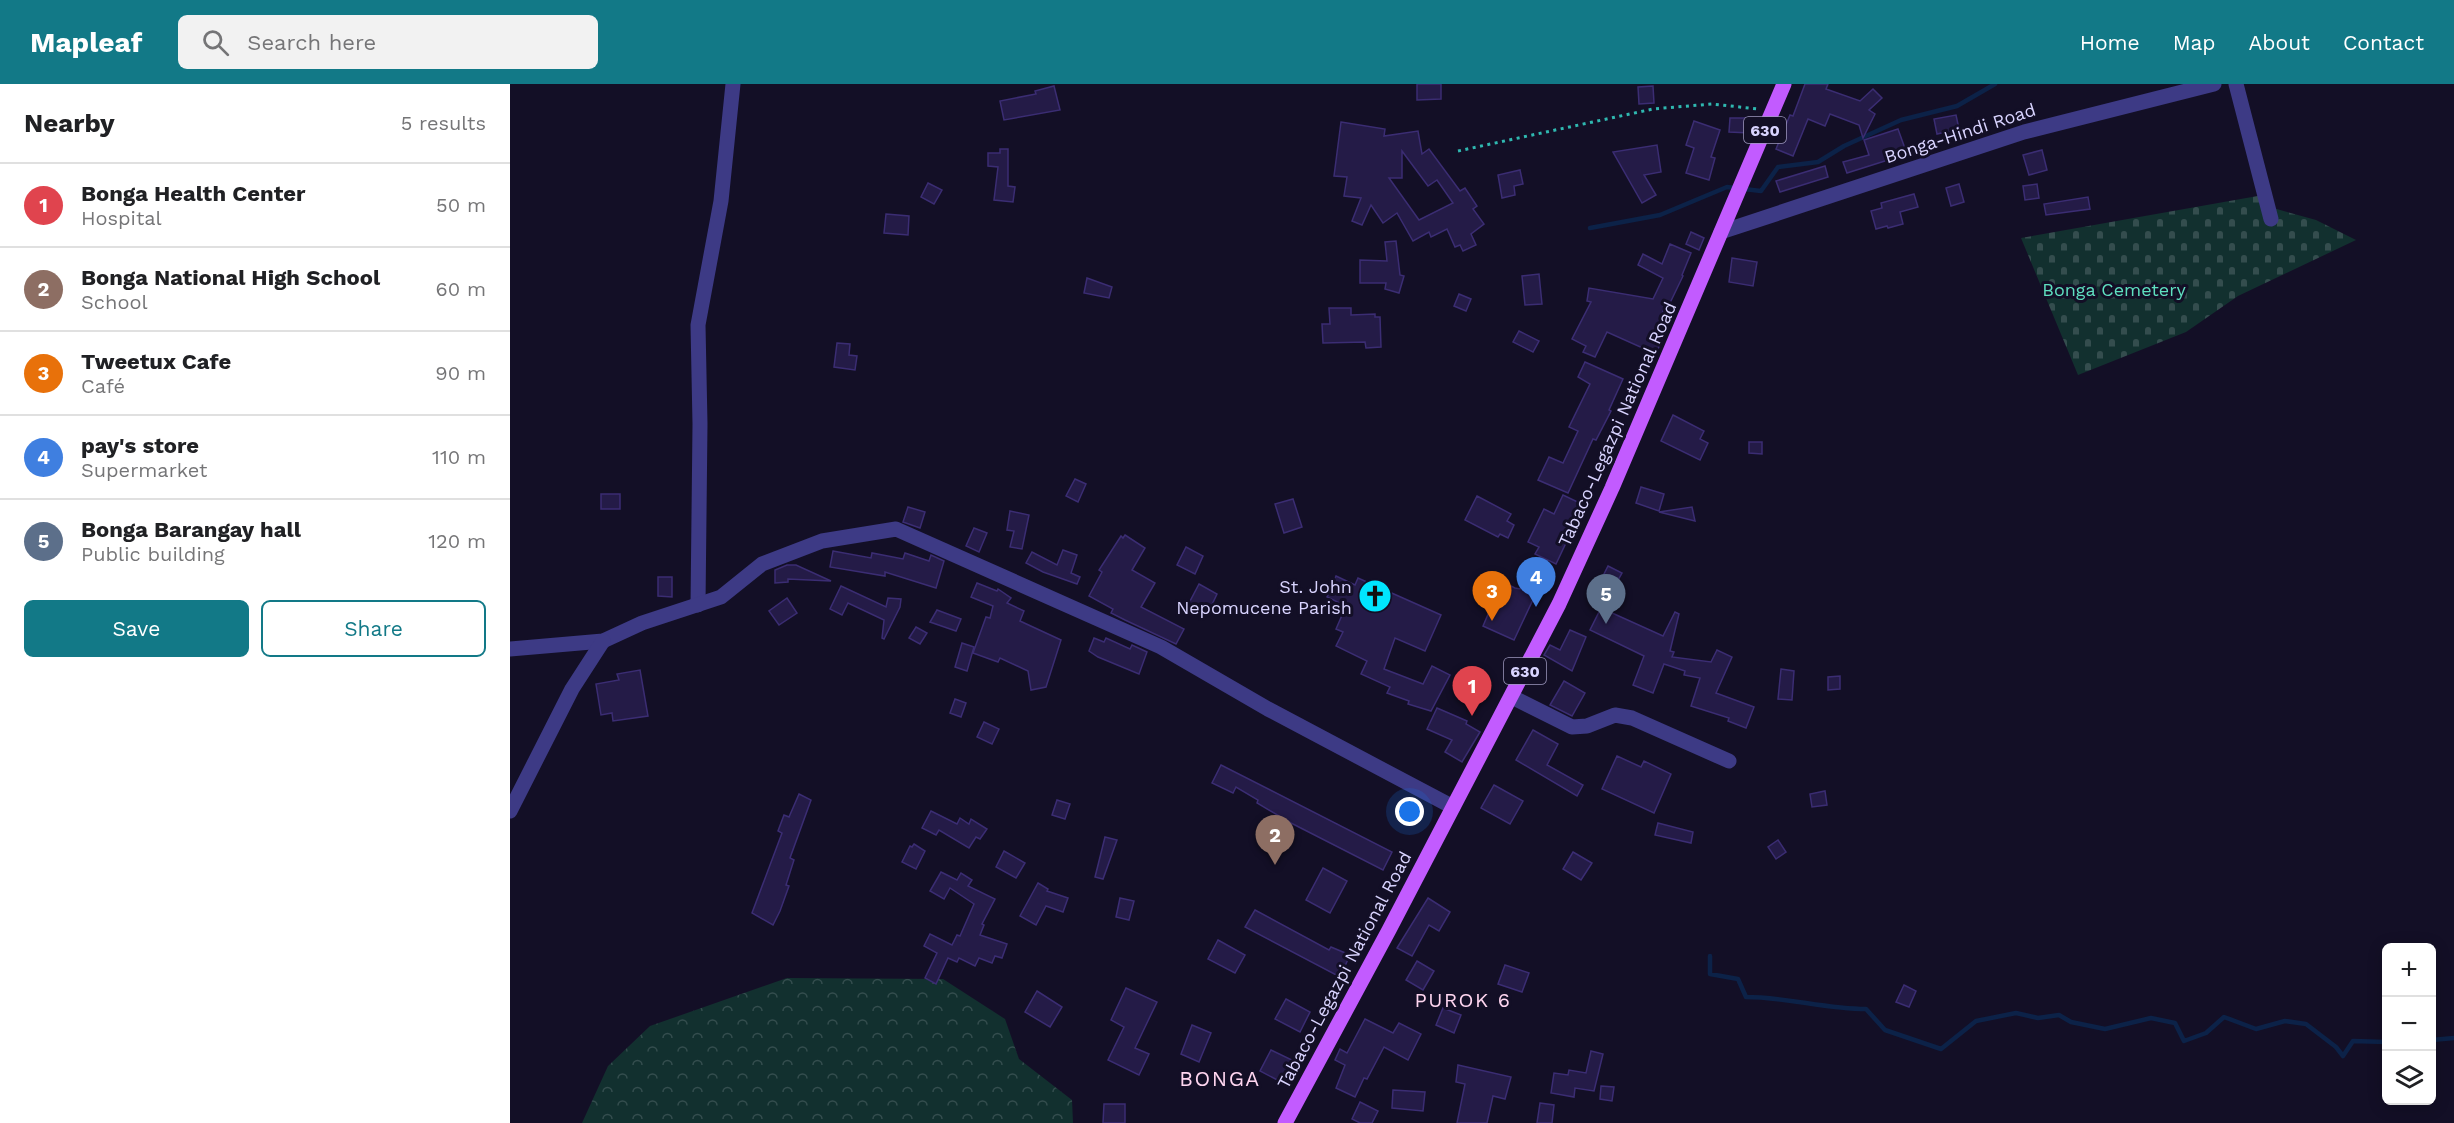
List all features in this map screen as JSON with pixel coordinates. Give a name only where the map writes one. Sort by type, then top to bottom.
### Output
[{"type":"main road","name":"Tabaco-Legazpi National Road","points":[[1285,1123],[1454,807],[1559,604],[1612,488],[1784,84]]},
{"type":"street","points":[[698,605],[700,424],[698,325],[721,201],[734,84]]},
{"type":"street","name":"Bonga-Hindi Road","points":[[1721,232],[2024,132],[2214,84]]},
{"type":"street","points":[[2236,84],[2271,219]]},
{"type":"street","points":[[510,649],[603,641],[642,623],[721,597],[762,564],[772,560],[822,541],[896,529],[1161,647],[1268,709],[1454,807]]},
{"type":"street","points":[[510,810],[572,689],[603,641]]},
{"type":"street","points":[[1512,697],[1572,727],[1587,726],[1615,715],[1632,718],[1729,761]]},
{"type":"path","points":[[1458,150],[1653,109],[1712,104],[1773,111]]},
{"type":"green space","name":"Bonga Cemetery","points":[[2269,194],[2273,208],[2316,220],[2356,240],[2238,296],[2186,332],[2078,375],[2021,238]]},
{"type":"green space","points":[[787,978],[943,979],[1005,1019],[1019,1059],[1072,1100],[1073,1123],[582,1123],[608,1066],[650,1026]]},
{"type":"building","points":[[1417,84],[1441,84],[1441,99],[1417,100]]},
{"type":"building","points":[[1805,84],[1828,84],[1826,89],[1860,101],[1873,89],[1882,98],[1869,110],[1875,114],[1863,138],[1859,125],[1830,114],[1825,126],[1808,119],[1793,156],[1776,149],[1790,115],[1793,116]]},
{"type":"building","points":[[1054,86],[1060,110],[1004,120],[1000,101],[1036,94],[1035,91]]},
{"type":"building","points":[[1653,86],[1654,103],[1639,104],[1638,87]]},
{"type":"building","points":[[1956,115],[1959,129],[1937,134],[1934,119]]},
{"type":"building","points":[[1730,118],[1751,118],[1750,133],[1729,132]]},
{"type":"building","points":[[1694,121],[1720,130],[1711,157],[1715,158],[1709,180],[1686,173],[1694,148],[1686,145]]},
{"type":"building","points":[[1341,122],[1385,129],[1384,136],[1418,131],[1422,154],[1429,149],[1460,191],[1465,188],[1477,206],[1473,209],[1484,224],[1471,234],[1476,245],[1463,251],[1460,245],[1455,247],[1447,229],[1431,237],[1429,232],[1413,241],[1397,213],[1383,223],[1371,205],[1362,225],[1352,221],[1361,198],[1344,196],[1347,177],[1334,176]],"holes":[[[1402,151],[1428,186],[1437,180],[1453,203],[1419,220],[1389,178],[1402,178]]]},
{"type":"building","points":[[1898,129],[1907,154],[1847,173],[1843,162],[1869,155],[1864,140]]},
{"type":"building","points":[[1657,145],[1661,172],[1644,175],[1656,195],[1642,203],[1613,152]]},
{"type":"building","points":[[1000,149],[1008,149],[1008,186],[1015,187],[1013,202],[994,200],[998,167],[988,166],[988,153],[1000,153]]},
{"type":"building","points":[[2042,150],[2047,170],[2029,175],[2023,155]]},
{"type":"building","points":[[1825,166],[1828,177],[1780,192],[1776,181]]},
{"type":"building","points":[[1520,170],[1523,184],[1514,186],[1515,195],[1502,198],[1498,175]]},
{"type":"building","points":[[928,183],[942,190],[934,204],[921,197]]},
{"type":"building","points":[[1959,184],[1964,202],[1951,206],[1946,188]]},
{"type":"building","points":[[2037,184],[2039,198],[2025,200],[2023,186]]},
{"type":"building","points":[[1914,194],[1918,207],[1900,212],[1903,224],[1876,229],[1871,211],[1882,208],[1881,203]]},
{"type":"building","points":[[2088,197],[2090,209],[2046,215],[2044,204]]},
{"type":"building","points":[[886,214],[909,216],[908,235],[884,233]]},
{"type":"building","points":[[1691,232],[1704,238],[1699,250],[1686,244]]},
{"type":"building","points":[[1396,241],[1400,275],[1404,276],[1399,293],[1385,289],[1386,283],[1360,283],[1360,260],[1387,261],[1385,242]]},
{"type":"building","points":[[1670,244],[1691,253],[1669,305],[1666,303],[1656,331],[1664,334],[1656,354],[1607,332],[1595,357],[1583,352],[1586,346],[1572,339],[1591,302],[1587,301],[1589,288],[1653,299],[1663,278],[1638,265],[1643,254],[1662,264]]},
{"type":"building","points":[[1732,258],[1757,262],[1753,286],[1729,282]]},
{"type":"building","points":[[1539,274],[1542,304],[1525,305],[1522,276]]},
{"type":"building","points":[[1087,278],[1112,287],[1109,298],[1084,293]]},
{"type":"building","points":[[1459,294],[1471,299],[1466,311],[1454,306]]},
{"type":"building","points":[[1329,308],[1351,308],[1351,315],[1375,314],[1375,317],[1380,317],[1381,347],[1366,348],[1365,342],[1323,343],[1322,324],[1330,324]]},
{"type":"building","points":[[1519,331],[1539,341],[1533,352],[1513,342]]},
{"type":"building","points":[[837,343],[850,344],[849,355],[857,356],[855,370],[834,367]]},
{"type":"building","points":[[1585,362],[1623,379],[1609,410],[1611,411],[1596,440],[1593,439],[1568,493],[1538,480],[1549,457],[1563,463],[1578,431],[1569,427],[1590,384],[1578,377]]},
{"type":"building","points":[[1673,415],[1704,431],[1700,439],[1708,443],[1700,460],[1661,441]]},
{"type":"building","points":[[1749,442],[1762,442],[1762,454],[1749,453]]},
{"type":"building","points":[[1075,479],[1086,484],[1078,502],[1066,496]]},
{"type":"building","points":[[1641,487],[1664,494],[1659,511],[1636,503]]},
{"type":"building","points":[[601,494],[620,494],[620,509],[601,509]]},
{"type":"building","points":[[1563,495],[1584,505],[1556,564],[1535,554],[1539,547],[1528,542],[1544,509],[1554,514]]},
{"type":"building","points":[[1477,496],[1511,514],[1507,521],[1514,525],[1508,538],[1500,534],[1498,537],[1465,520]]},
{"type":"building","points":[[1293,499],[1302,527],[1284,533],[1275,504]]},
{"type":"building","points":[[908,507],[925,512],[920,528],[903,522]]},
{"type":"building","points":[[1692,507],[1695,521],[1659,512]]},
{"type":"building","points":[[1010,511],[1029,515],[1022,549],[1010,547],[1014,531],[1007,530]]},
{"type":"building","points":[[974,528],[987,533],[979,552],[966,546]]},
{"type":"building","points":[[1125,535],[1145,548],[1132,570],[1155,583],[1141,607],[1184,629],[1176,644],[1111,613],[1113,609],[1089,596],[1102,572],[1099,570],[1121,536],[1123,538]]},
{"type":"building","points":[[1186,547],[1203,556],[1195,574],[1177,565]]},
{"type":"building","points":[[1063,550],[1077,555],[1071,573],[1080,577],[1077,584],[1043,572],[1026,563],[1032,552],[1057,565]]},
{"type":"building","points":[[833,551],[871,558],[872,553],[903,559],[905,553],[929,561],[931,555],[944,561],[936,588],[885,572],[885,576],[830,567]]},
{"type":"building","points":[[787,565],[796,565],[831,581],[788,579],[788,582],[775,583],[775,570]]},
{"type":"building","points":[[1608,566],[1622,573],[1613,589],[1600,582]]},
{"type":"building","points":[[1336,576],[1355,585],[1358,578],[1441,615],[1425,651],[1395,638],[1384,669],[1423,684],[1432,666],[1450,675],[1431,711],[1408,704],[1409,701],[1387,693],[1390,687],[1361,674],[1367,661],[1336,646],[1343,632],[1336,629],[1346,606],[1327,597]]},
{"type":"building","points":[[658,577],[672,577],[672,597],[658,596]]},
{"type":"building","points":[[1499,580],[1515,588],[1520,589],[1523,582],[1538,589],[1514,640],[1483,626],[1495,598],[1491,596]]},
{"type":"building","points":[[977,583],[997,591],[998,589],[1011,598],[1007,603],[1024,611],[1020,621],[1061,640],[1046,687],[1031,690],[1028,671],[1000,658],[998,662],[973,653],[986,617],[990,618],[993,606],[971,597]]},
{"type":"building","points":[[1199,584],[1217,594],[1207,615],[1188,605]]},
{"type":"building","points":[[841,586],[886,607],[888,598],[901,599],[900,607],[884,639],[882,638],[884,620],[848,603],[842,615],[830,609]]},
{"type":"building","points":[[787,598],[797,613],[779,625],[769,611]]},
{"type":"building","points":[[1601,608],[1663,636],[1675,612],[1679,614],[1670,651],[1674,652],[1672,657],[1711,662],[1717,650],[1732,657],[1716,693],[1754,707],[1746,728],[1728,721],[1729,718],[1691,706],[1700,678],[1684,675],[1685,671],[1664,664],[1653,693],[1633,685],[1644,656],[1590,630]]},
{"type":"building","points":[[937,610],[961,619],[956,631],[930,622]]},
{"type":"building","points":[[916,627],[927,633],[920,644],[909,638]]},
{"type":"building","points":[[1570,630],[1586,637],[1572,671],[1544,655],[1550,645],[1560,650]]},
{"type":"building","points":[[1094,638],[1104,642],[1106,638],[1130,649],[1132,645],[1147,652],[1139,674],[1089,651]]},
{"type":"building","points":[[962,643],[974,647],[967,671],[955,667]]},
{"type":"building","points":[[1781,669],[1794,671],[1792,700],[1778,699]]},
{"type":"building","points":[[640,670],[648,716],[613,721],[612,713],[601,715],[596,684],[619,680],[617,674]]},
{"type":"building","points":[[1840,676],[1840,689],[1828,690],[1828,677]]},
{"type":"building","points":[[1564,681],[1585,693],[1572,716],[1550,705]]},
{"type":"building","points":[[955,699],[966,703],[961,717],[950,713]]},
{"type":"building","points":[[1437,708],[1467,721],[1466,724],[1480,732],[1462,762],[1445,752],[1452,740],[1427,729]]},
{"type":"building","points":[[984,722],[999,729],[992,744],[977,737]]},
{"type":"building","points":[[1533,730],[1558,744],[1547,765],[1583,785],[1577,796],[1516,760]]},
{"type":"building","points":[[1617,756],[1641,767],[1644,761],[1671,774],[1654,813],[1602,789]]},
{"type":"building","points":[[1221,765],[1392,852],[1383,870],[1291,823],[1257,803],[1258,800],[1236,787],[1233,793],[1212,783]]},
{"type":"building","points":[[1494,785],[1523,801],[1510,824],[1481,808]]},
{"type":"building","points":[[1825,791],[1827,805],[1812,807],[1810,794]]},
{"type":"building","points":[[799,794],[811,800],[790,858],[794,860],[786,885],[789,886],[773,925],[752,913],[782,833],[778,831],[784,815],[789,817]]},
{"type":"building","points":[[1057,800],[1070,804],[1065,819],[1052,815]]},
{"type":"building","points":[[931,811],[957,824],[960,818],[969,824],[971,819],[987,829],[980,839],[976,837],[969,848],[939,830],[936,835],[922,828]]},
{"type":"building","points":[[1658,823],[1693,832],[1691,843],[1655,835]]},
{"type":"building","points":[[1105,837],[1117,840],[1103,879],[1095,877]]},
{"type":"building","points":[[1778,840],[1786,852],[1776,859],[1768,847]]},
{"type":"building","points":[[914,844],[925,851],[916,869],[902,862],[910,846]]},
{"type":"building","points":[[1004,851],[1025,863],[1016,878],[996,867]]},
{"type":"building","points":[[1573,852],[1592,863],[1581,880],[1563,869]]},
{"type":"building","points":[[1323,868],[1347,881],[1330,913],[1306,900]]},
{"type":"building","points":[[941,872],[957,880],[961,873],[972,880],[968,886],[995,899],[982,924],[984,925],[980,935],[1007,944],[1002,958],[995,956],[992,963],[979,958],[975,966],[959,958],[957,962],[948,958],[936,984],[925,978],[937,953],[924,946],[930,934],[952,945],[957,935],[960,936],[974,904],[950,888],[944,899],[930,891]]},
{"type":"building","points":[[1038,883],[1048,889],[1047,891],[1068,898],[1063,912],[1046,906],[1036,925],[1020,916]]},
{"type":"building","points":[[1120,898],[1134,901],[1129,920],[1116,917]]},
{"type":"building","points":[[1428,898],[1450,912],[1439,931],[1429,925],[1412,956],[1397,948]]},
{"type":"building","points":[[1255,910],[1329,950],[1331,947],[1350,955],[1340,977],[1245,927]]},
{"type":"building","points":[[1218,940],[1245,955],[1235,973],[1208,959]]},
{"type":"building","points":[[1417,961],[1434,971],[1423,990],[1406,980]]},
{"type":"building","points":[[1505,965],[1529,973],[1522,992],[1498,984]]},
{"type":"building","points":[[1904,985],[1916,991],[1909,1007],[1896,1002]]},
{"type":"building","points":[[1126,988],[1157,1002],[1135,1048],[1149,1054],[1139,1075],[1108,1060],[1124,1027],[1111,1020]]},
{"type":"building","points":[[1037,991],[1062,1007],[1050,1027],[1025,1012]]},
{"type":"building","points":[[1286,999],[1310,1012],[1300,1032],[1275,1019]]},
{"type":"building","points":[[1443,1008],[1461,1015],[1454,1033],[1436,1025]]},
{"type":"building","points":[[1365,1019],[1393,1033],[1399,1023],[1421,1034],[1408,1060],[1384,1047],[1355,1097],[1336,1088],[1345,1065],[1335,1060],[1340,1049],[1347,1053]]},
{"type":"building","points":[[1192,1025],[1211,1033],[1199,1062],[1181,1054]]},
{"type":"building","points":[[1271,1050],[1294,1061],[1283,1083],[1260,1071]]},
{"type":"building","points":[[1591,1051],[1603,1054],[1594,1091],[1575,1088],[1574,1097],[1551,1093],[1554,1073],[1568,1075],[1569,1070],[1586,1073]]},
{"type":"building","points":[[1458,1065],[1511,1077],[1505,1099],[1493,1096],[1487,1123],[1457,1123],[1465,1084],[1456,1082]]},
{"type":"building","points":[[1601,1086],[1614,1087],[1612,1101],[1600,1099]]},
{"type":"building","points":[[1393,1090],[1425,1092],[1423,1111],[1392,1108]]},
{"type":"building","points":[[1360,1102],[1378,1111],[1372,1123],[1360,1123],[1352,1119]]},
{"type":"building","points":[[1540,1103],[1554,1105],[1552,1123],[1537,1123]]},
{"type":"building","points":[[1104,1104],[1125,1104],[1125,1123],[1103,1123]]},
{"type":"waterway","points":[[1590,228],[1660,215],[1727,187],[1761,191],[1778,167],[1818,162],[1844,146],[1901,120],[1957,106],[1995,84]]},
{"type":"waterway","points":[[1710,956],[1710,974],[1738,979],[1746,997],[1866,1009],[1885,1030],[1941,1049],[1976,1021],[2016,1013],[2038,1018],[2059,1015],[2071,1022],[2105,1029],[2151,1018],[2175,1023],[2184,1041],[2206,1033],[2224,1017],[2256,1029],[2285,1021],[2306,1024],[2336,1047],[2343,1056],[2353,1041],[2382,1042]]},
{"type":"waterway","points":[[2436,1040],[2454,1038]]},
{"type":"place","name":"St. John Nepomucene Parish","points":[[1375,596]]},
{"type":"place","name":"pay's store","points":[[1536,607]]},
{"type":"place","name":"Tweetux Cafe","points":[[1492,621]]},
{"type":"place","name":"Bonga Barangay hall","points":[[1606,624]]},
{"type":"place","name":"Bonga Health Center","points":[[1472,716]]},
{"type":"place","name":"Bonga National High School","points":[[1275,865]]},
{"type":"district","name":"PUROK 6","points":[[1463,1000]]},
{"type":"district","name":"BONGA","points":[[1220,1078]]}]
